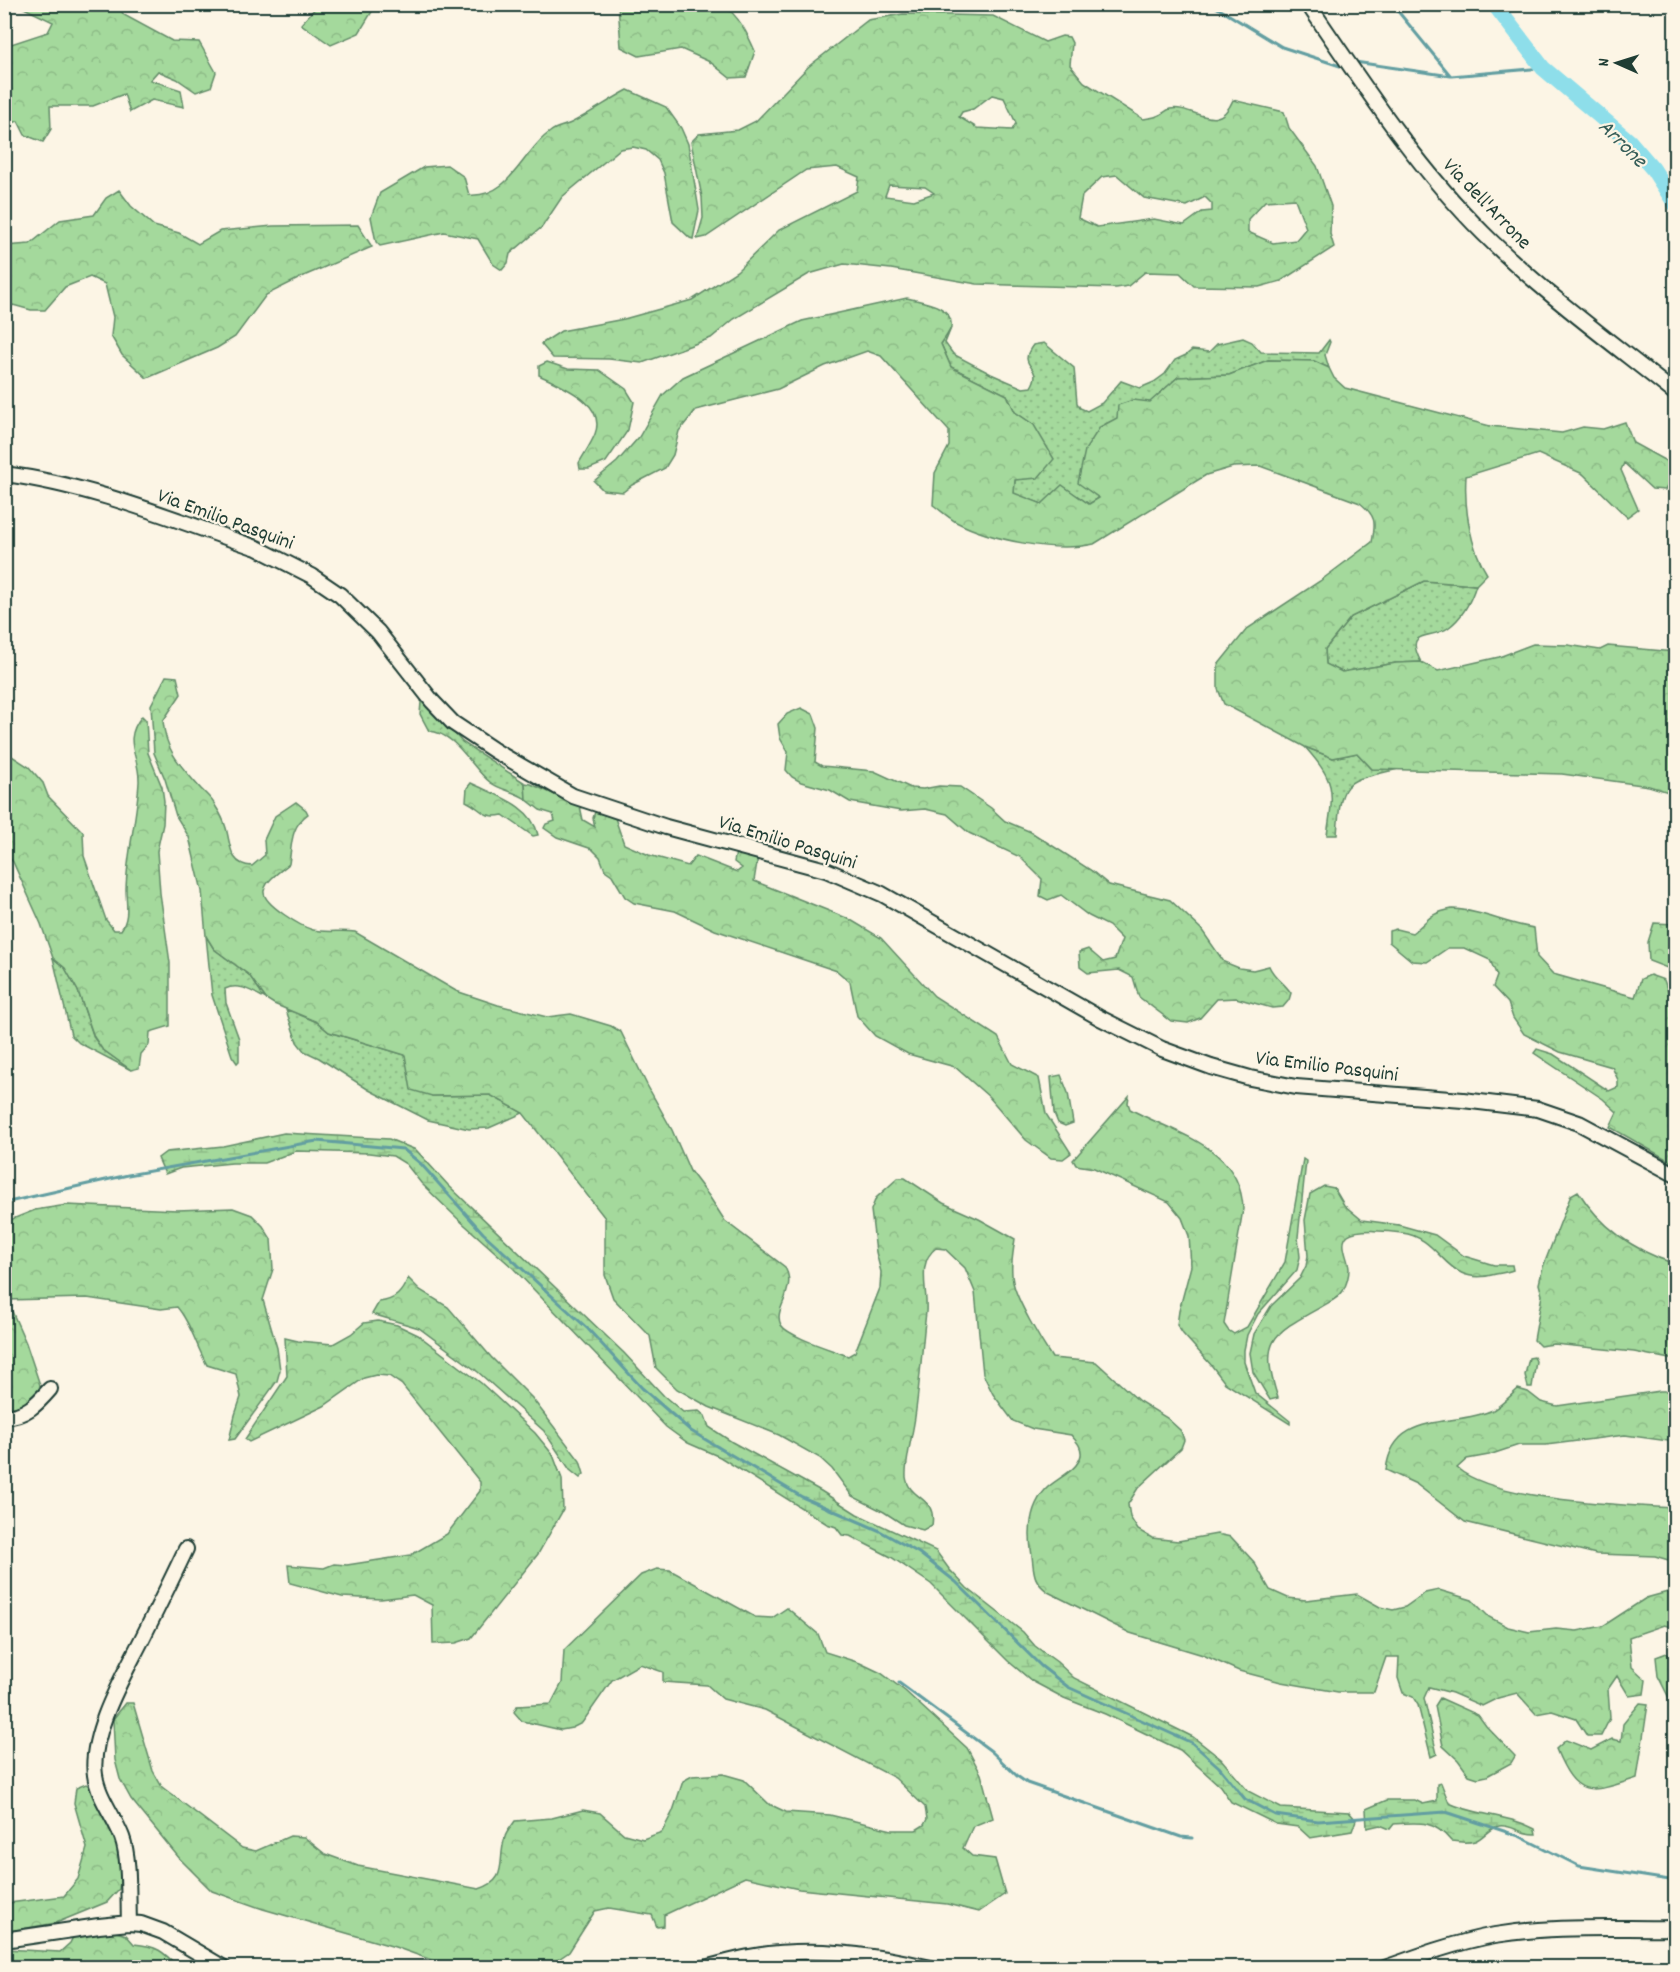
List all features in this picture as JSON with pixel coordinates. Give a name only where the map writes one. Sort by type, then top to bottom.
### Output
[{"type":"street","name":"Via dell'Arrone","points":[[1308,4],[1420,162],[1484,234],[1514,262],[1676,394]]},
{"type":"street","name":"Via Emilio Pasquini","points":[[4,474],[34,478],[75,488],[257,548],[283,559],[340,595],[378,632],[432,701],[453,723],[495,751],[573,796],[666,827],[826,870],[882,894],[1100,1018],[1162,1049],[1235,1074],[1281,1084],[1327,1090],[1523,1106],[1550,1112],[1597,1131],[1676,1175]]},
{"type":"street","points":[[4,1417],[27,1411],[35,1406],[50,1389]]},
{"type":"street","points":[[129,1923],[125,1849],[95,1775],[96,1747],[100,1729],[117,1691],[186,1549]]},
{"type":"street","points":[[4,1940],[129,1923],[141,1924],[163,1932],[225,1968]]},
{"type":"street","points":[[1385,1968],[1450,1945],[1506,1934],[1561,1929],[1676,1928]]},
{"type":"street","points":[[704,1968],[758,1956],[817,1952],[860,1954],[931,1968]]},
{"type":"green space","points":[[618,4],[723,5],[729,9],[746,31],[755,51],[746,77],[730,78],[710,62],[681,49],[639,56],[621,47]]},
{"type":"green space","points":[[5,5],[117,5],[124,15],[172,41],[199,42],[216,72],[211,87],[196,92],[177,79],[158,71],[150,80],[181,90],[184,107],[152,100],[130,112],[124,94],[93,106],[50,106],[51,129],[43,142],[25,135],[18,121],[5,126],[5,46],[48,32],[53,22],[22,7]]},
{"type":"green space","points":[[318,5],[376,5],[359,33],[331,45],[301,24]]},
{"type":"green space","points":[[903,14],[993,16],[1045,42],[1062,36],[1069,37],[1072,43],[1070,65],[1084,82],[1143,119],[1152,118],[1170,109],[1179,109],[1212,118],[1227,111],[1233,100],[1284,112],[1289,128],[1317,166],[1331,206],[1330,234],[1334,247],[1281,281],[1259,287],[1194,286],[1180,273],[1145,272],[1128,286],[1116,288],[977,284],[891,269],[844,264],[809,274],[734,319],[711,338],[642,363],[609,359],[553,358],[541,344],[561,331],[624,319],[692,300],[737,271],[779,230],[857,191],[859,177],[837,167],[806,170],[706,237],[697,239],[703,218],[702,197],[691,142],[699,134],[738,130],[756,121],[808,67],[868,20]],"holes":[[[992,95],[1004,98],[1016,123],[1012,130],[977,128],[959,117],[962,112],[973,109]],[[1117,175],[1144,198],[1187,206],[1205,197],[1212,204],[1212,211],[1202,212],[1184,225],[1154,219],[1097,227],[1078,218],[1082,196],[1102,177]],[[889,185],[925,187],[934,193],[914,200],[885,196]],[[1295,199],[1306,228],[1296,240],[1273,243],[1248,232],[1248,219],[1265,201]]]},
{"type":"green space","points":[[628,90],[666,107],[681,128],[688,144],[699,210],[693,239],[673,222],[664,173],[658,160],[646,150],[633,147],[620,149],[562,197],[542,227],[510,254],[508,263],[502,270],[493,264],[478,239],[444,232],[380,246],[376,242],[371,217],[380,193],[424,167],[447,165],[464,177],[469,195],[483,194],[506,181],[531,150],[550,132],[569,124]]},
{"type":"green space","points":[[119,190],[131,206],[154,226],[179,233],[198,244],[220,231],[273,226],[358,225],[372,247],[266,295],[235,337],[217,348],[147,378],[122,355],[111,336],[113,317],[105,284],[90,277],[65,287],[45,310],[31,310],[13,305],[5,314],[5,246],[30,244],[60,220],[94,215],[106,198]]},
{"type":"green space","points":[[907,298],[936,306],[948,314],[951,327],[941,344],[951,367],[1007,395],[1015,412],[1034,425],[1054,459],[1038,478],[1015,480],[1014,493],[1042,504],[1062,485],[1089,504],[1099,498],[1078,483],[1085,450],[1100,427],[1117,418],[1118,405],[1133,400],[1150,402],[1178,377],[1229,375],[1268,360],[1314,361],[1329,368],[1334,378],[1345,388],[1490,426],[1562,433],[1583,427],[1603,429],[1625,422],[1633,443],[1675,466],[1675,471],[1665,490],[1652,489],[1624,463],[1621,470],[1638,509],[1627,517],[1583,474],[1538,454],[1466,476],[1469,527],[1476,552],[1487,574],[1476,585],[1424,581],[1351,617],[1325,649],[1326,664],[1342,672],[1396,663],[1421,662],[1438,671],[1499,657],[1533,644],[1568,645],[1600,650],[1608,646],[1675,652],[1675,794],[1649,786],[1562,774],[1372,769],[1357,753],[1333,758],[1305,747],[1224,704],[1218,689],[1218,665],[1247,629],[1320,581],[1372,542],[1374,520],[1360,503],[1260,466],[1233,467],[1206,475],[1094,544],[1042,546],[987,534],[956,522],[933,505],[935,473],[949,446],[949,431],[881,356],[867,351],[825,366],[778,389],[696,410],[679,431],[673,455],[665,468],[623,492],[603,490],[594,481],[617,462],[639,437],[663,395],[683,377],[802,321]]},
{"type":"green space","points":[[951,328],[945,343],[953,354],[1023,388],[1031,387],[1035,374],[1028,363],[1028,353],[1033,345],[1044,343],[1074,368],[1077,403],[1080,408],[1087,411],[1102,403],[1121,381],[1140,388],[1165,374],[1175,360],[1192,350],[1209,352],[1217,344],[1243,338],[1252,342],[1261,352],[1319,353],[1329,340],[1325,355],[1329,368],[1314,361],[1268,360],[1229,375],[1178,377],[1150,403],[1133,400],[1118,418],[1100,427],[1099,498],[1089,504],[1062,486],[1042,504],[1014,494],[1015,480],[1034,425],[1015,412],[1007,395],[951,367],[941,344]]},
{"type":"green space","points":[[547,362],[568,369],[599,370],[626,389],[634,402],[628,430],[606,462],[589,469],[580,469],[579,463],[595,434],[597,423],[594,413],[580,397],[570,390],[539,375],[539,366]]},
{"type":"green space","points":[[1424,581],[1476,585],[1465,609],[1453,624],[1441,632],[1417,639],[1416,651],[1421,662],[1396,663],[1342,672],[1326,665],[1325,649],[1351,617]]},
{"type":"green space","points":[[166,676],[177,677],[181,694],[163,721],[167,742],[181,766],[215,804],[225,825],[232,853],[239,862],[252,866],[265,855],[264,840],[275,816],[296,802],[308,814],[295,830],[289,864],[265,887],[265,896],[276,908],[292,920],[313,930],[355,932],[456,991],[498,1005],[547,1017],[571,1014],[611,1026],[621,1032],[672,1130],[690,1171],[725,1221],[785,1267],[789,1282],[779,1318],[786,1330],[848,1356],[855,1352],[880,1288],[881,1272],[871,1210],[876,1198],[898,1178],[905,1178],[943,1203],[1015,1239],[1012,1271],[1015,1290],[1052,1358],[1096,1362],[1139,1401],[1167,1418],[1181,1431],[1184,1440],[1181,1448],[1138,1488],[1128,1504],[1130,1517],[1138,1530],[1152,1538],[1178,1541],[1217,1534],[1231,1537],[1254,1562],[1270,1590],[1288,1598],[1306,1600],[1357,1594],[1380,1607],[1393,1610],[1405,1607],[1425,1593],[1439,1590],[1472,1600],[1489,1617],[1508,1627],[1529,1632],[1556,1629],[1577,1631],[1603,1626],[1646,1598],[1675,1590],[1675,1628],[1664,1625],[1629,1637],[1632,1667],[1646,1680],[1644,1694],[1629,1696],[1617,1676],[1608,1689],[1610,1718],[1601,1736],[1587,1736],[1576,1719],[1552,1711],[1536,1714],[1517,1693],[1498,1698],[1482,1706],[1452,1693],[1429,1687],[1424,1698],[1437,1754],[1431,1757],[1418,1705],[1413,1697],[1403,1693],[1398,1678],[1399,1657],[1386,1657],[1374,1692],[1338,1692],[1281,1682],[1239,1671],[1203,1655],[1130,1633],[1048,1592],[1039,1584],[1034,1572],[1030,1539],[1031,1521],[1040,1497],[1049,1486],[1076,1466],[1081,1449],[1071,1435],[1033,1429],[1013,1421],[993,1394],[983,1374],[975,1292],[965,1268],[945,1249],[936,1248],[926,1261],[924,1277],[926,1312],[917,1404],[906,1471],[908,1484],[930,1508],[932,1525],[923,1530],[904,1525],[852,1496],[832,1469],[820,1458],[779,1435],[709,1407],[677,1389],[656,1368],[650,1336],[613,1298],[605,1275],[605,1218],[523,1113],[490,1095],[432,1096],[411,1090],[405,1055],[329,1032],[317,1022],[274,1004],[266,999],[249,975],[214,949],[206,936],[202,891],[189,837],[176,816],[165,779],[154,753],[151,705]]},
{"type":"green space","points":[[421,702],[427,702],[462,742],[525,783],[526,799],[491,783],[456,744],[439,733],[429,731],[420,714]]},
{"type":"green space","points":[[801,708],[813,714],[818,728],[815,762],[822,766],[874,771],[911,788],[960,787],[991,808],[1005,821],[1031,832],[1092,871],[1109,885],[1170,900],[1201,929],[1224,962],[1253,970],[1269,966],[1291,993],[1289,1000],[1283,1007],[1272,1008],[1236,998],[1217,999],[1200,1018],[1188,1023],[1171,1021],[1139,997],[1133,977],[1119,970],[1088,973],[1080,967],[1079,952],[1088,949],[1103,962],[1115,959],[1122,939],[1109,926],[1089,916],[1061,895],[1048,900],[1040,896],[1042,879],[1020,857],[969,833],[947,814],[925,809],[901,811],[850,802],[830,790],[801,782],[792,777],[786,770],[788,752],[780,738],[778,724],[787,714]]},
{"type":"green space","points":[[142,716],[146,720],[148,753],[162,787],[164,801],[163,824],[157,851],[160,893],[170,963],[170,1026],[150,1032],[149,1045],[141,1054],[139,1068],[131,1070],[102,1049],[94,1037],[78,991],[65,968],[53,958],[41,924],[13,862],[5,853],[4,751],[29,767],[43,783],[48,796],[83,832],[84,856],[106,920],[114,930],[121,930],[127,915],[127,876],[139,782],[132,741],[136,725]]},
{"type":"green space","points":[[1305,747],[1333,758],[1357,753],[1372,769],[1398,769],[1356,780],[1349,785],[1341,802],[1337,835],[1327,835],[1331,807],[1330,787],[1322,769]]},
{"type":"green space","points":[[471,783],[511,802],[528,816],[538,835],[533,836],[503,815],[491,816],[466,801],[467,788]]},
{"type":"green space","points":[[525,783],[580,806],[583,820],[595,827],[593,818],[595,812],[615,818],[624,844],[649,855],[688,866],[696,856],[737,872],[742,868],[734,862],[736,852],[758,856],[754,881],[849,919],[881,938],[934,996],[998,1037],[1012,1064],[1039,1078],[1046,1114],[1071,1153],[1063,1159],[1051,1158],[1026,1140],[989,1097],[955,1067],[908,1054],[875,1036],[857,1016],[850,982],[837,971],[715,930],[675,911],[634,903],[625,897],[612,875],[605,870],[600,857],[592,849],[557,837],[544,828],[546,824],[555,821],[553,814],[540,810],[526,799]]},
{"type":"green space","points":[[1452,909],[1473,912],[1534,928],[1537,957],[1553,974],[1635,997],[1641,979],[1650,975],[1664,980],[1668,992],[1675,994],[1675,1164],[1610,1127],[1617,1112],[1603,1099],[1534,1053],[1537,1049],[1553,1054],[1609,1091],[1618,1087],[1618,1080],[1612,1067],[1560,1052],[1524,1034],[1513,1018],[1508,1003],[1493,987],[1497,976],[1490,960],[1464,948],[1448,948],[1427,962],[1412,961],[1389,942],[1389,931],[1396,929],[1412,933],[1433,915]]},
{"type":"green space","points":[[1654,923],[1675,924],[1675,962],[1667,968],[1649,961],[1648,942]]},
{"type":"green space","points":[[206,936],[214,949],[249,975],[266,999],[241,987],[225,989],[226,1003],[239,1039],[239,1061],[237,1063],[232,1056],[212,995]]},
{"type":"green space","points":[[53,958],[65,968],[78,991],[94,1038],[102,1049],[131,1070],[79,1043],[71,1035]]},
{"type":"green space","points":[[286,1010],[299,1013],[317,1022],[329,1032],[405,1055],[432,1096],[491,1095],[523,1113],[489,1128],[469,1129],[428,1120],[369,1090],[304,1051],[297,1042]]},
{"type":"green space","points":[[1061,1075],[1068,1093],[1073,1123],[1065,1126],[1058,1123],[1054,1113],[1051,1077]]},
{"type":"green space","points":[[1129,1096],[1130,1109],[1185,1135],[1218,1156],[1231,1170],[1239,1188],[1243,1209],[1224,1324],[1234,1334],[1247,1327],[1285,1262],[1303,1159],[1306,1161],[1298,1237],[1300,1257],[1297,1270],[1258,1314],[1247,1335],[1244,1350],[1244,1362],[1255,1393],[1290,1421],[1290,1424],[1225,1383],[1177,1325],[1191,1266],[1189,1236],[1182,1218],[1169,1202],[1094,1168],[1076,1165],[1073,1160]]},
{"type":"green space","points":[[284,1133],[389,1139],[416,1150],[448,1185],[683,1412],[699,1411],[705,1416],[709,1427],[732,1442],[821,1491],[857,1514],[936,1551],[967,1588],[1023,1632],[1035,1646],[1074,1678],[1193,1737],[1221,1759],[1248,1791],[1281,1808],[1349,1812],[1356,1820],[1352,1831],[1310,1838],[1298,1827],[1276,1824],[1231,1802],[1220,1786],[1180,1750],[1105,1714],[1064,1698],[1032,1681],[1008,1661],[931,1584],[891,1557],[850,1536],[842,1535],[836,1527],[827,1524],[720,1457],[688,1443],[666,1427],[513,1268],[457,1218],[421,1183],[406,1164],[393,1156],[296,1151],[264,1163],[232,1163],[181,1168],[165,1174],[158,1158],[166,1152],[223,1146]]},
{"type":"green space","points":[[1324,1186],[1334,1188],[1344,1205],[1362,1220],[1399,1225],[1435,1235],[1464,1256],[1494,1265],[1512,1265],[1513,1270],[1479,1277],[1465,1275],[1454,1269],[1416,1237],[1390,1231],[1359,1231],[1348,1235],[1345,1238],[1344,1247],[1349,1272],[1343,1291],[1333,1300],[1291,1324],[1274,1341],[1270,1351],[1270,1363],[1278,1398],[1270,1400],[1253,1372],[1250,1353],[1254,1334],[1271,1306],[1300,1278],[1306,1266],[1308,1256],[1305,1220],[1310,1194]]},
{"type":"green space","points":[[1578,1191],[1608,1227],[1633,1245],[1675,1264],[1675,1360],[1634,1352],[1554,1344],[1540,1346],[1534,1340],[1542,1295],[1539,1284],[1543,1267],[1571,1195]]},
{"type":"green space","points":[[67,1205],[177,1210],[233,1208],[252,1215],[263,1226],[271,1239],[273,1269],[263,1300],[277,1348],[280,1370],[277,1381],[235,1439],[229,1440],[241,1397],[236,1374],[207,1365],[186,1320],[177,1307],[161,1309],[87,1298],[7,1300],[26,1343],[40,1385],[38,1394],[19,1409],[5,1411],[5,1222],[35,1210]]},
{"type":"green space","points":[[408,1278],[420,1290],[448,1307],[491,1357],[532,1398],[580,1461],[584,1474],[580,1478],[570,1470],[544,1431],[478,1372],[419,1328],[372,1314],[379,1302],[398,1294]]},
{"type":"green space","points":[[378,1321],[397,1325],[418,1335],[481,1383],[535,1433],[553,1455],[562,1479],[563,1510],[538,1554],[471,1638],[456,1643],[433,1644],[432,1605],[413,1595],[381,1599],[342,1597],[290,1583],[288,1565],[324,1568],[334,1564],[347,1565],[411,1555],[447,1534],[480,1491],[480,1482],[402,1385],[389,1376],[376,1375],[364,1378],[324,1406],[249,1442],[245,1439],[287,1376],[285,1338],[333,1344],[351,1334],[364,1323]]},
{"type":"green space","points":[[1534,1357],[1536,1361],[1532,1387],[1528,1387],[1525,1375],[1529,1358]]},
{"type":"green space","points":[[1518,1389],[1528,1392],[1541,1402],[1557,1406],[1660,1391],[1675,1391],[1675,1442],[1625,1435],[1546,1445],[1519,1445],[1489,1455],[1467,1459],[1457,1468],[1475,1479],[1500,1488],[1529,1494],[1594,1503],[1675,1508],[1675,1562],[1655,1556],[1596,1554],[1465,1522],[1416,1484],[1386,1470],[1391,1451],[1400,1438],[1412,1429],[1493,1410]]},
{"type":"green space","points":[[657,1569],[670,1570],[755,1617],[772,1618],[787,1608],[818,1634],[825,1652],[860,1663],[881,1673],[905,1691],[967,1748],[981,1774],[993,1818],[973,1826],[963,1848],[972,1856],[995,1859],[1005,1894],[979,1912],[947,1904],[799,1889],[745,1877],[664,1915],[664,1926],[657,1927],[652,1915],[609,1908],[595,1911],[569,1952],[547,1967],[451,1967],[395,1947],[263,1909],[212,1891],[180,1859],[131,1799],[120,1779],[115,1760],[113,1719],[126,1703],[133,1703],[153,1771],[162,1787],[242,1848],[256,1851],[290,1836],[304,1837],[325,1854],[358,1866],[479,1889],[495,1880],[498,1875],[506,1835],[515,1821],[552,1818],[583,1810],[600,1813],[624,1834],[643,1839],[662,1832],[673,1811],[683,1781],[692,1776],[723,1774],[744,1780],[769,1804],[786,1812],[830,1815],[892,1830],[916,1830],[924,1825],[927,1819],[925,1807],[895,1778],[765,1710],[723,1699],[707,1685],[663,1682],[663,1672],[640,1664],[612,1680],[582,1723],[572,1728],[561,1730],[522,1721],[514,1712],[517,1706],[551,1704],[562,1683],[564,1650],[641,1575]]},
{"type":"green space","points":[[1667,1653],[1675,1664],[1675,1717],[1658,1676],[1656,1657]]},
{"type":"green space","points":[[1440,1698],[1478,1715],[1515,1756],[1511,1763],[1487,1776],[1478,1778],[1469,1775],[1458,1760],[1443,1746],[1435,1706]]},
{"type":"green space","points":[[1640,1703],[1648,1704],[1637,1778],[1597,1789],[1579,1785],[1571,1777],[1556,1749],[1566,1740],[1591,1750],[1612,1739],[1621,1741],[1623,1724]]},
{"type":"green space","points":[[1441,1783],[1449,1803],[1524,1824],[1535,1829],[1536,1834],[1499,1826],[1475,1841],[1463,1842],[1451,1841],[1438,1829],[1426,1824],[1394,1824],[1390,1829],[1380,1825],[1367,1828],[1366,1809],[1387,1800],[1415,1800],[1423,1804],[1437,1801],[1437,1784]]},
{"type":"green space","points":[[86,1784],[95,1790],[111,1824],[123,1859],[119,1889],[107,1902],[56,1923],[4,1932],[4,1901],[9,1903],[64,1896],[78,1879],[87,1848],[74,1803],[76,1788]]},
{"type":"green space","points":[[116,1932],[126,1935],[134,1944],[159,1950],[178,1967],[5,1967],[4,1949],[60,1952],[70,1943],[75,1933]]},
{"type":"waterway","points":[[1211,4],[1282,47],[1340,66]]},
{"type":"waterway","points":[[1392,4],[1450,75]]},
{"type":"waterway","name":"Arrone","points":[[1494,4],[1543,68],[1629,141],[1653,169],[1676,205]]},
{"type":"waterway","points":[[1355,62],[1451,76],[1543,68]]},
{"type":"waterway","points":[[4,1203],[128,1175],[317,1141],[403,1149],[421,1164],[483,1233],[588,1329],[642,1388],[691,1431],[802,1497],[878,1530],[919,1553],[956,1582],[1041,1666],[1068,1687],[1192,1743],[1219,1767],[1245,1799],[1275,1815],[1318,1821],[1446,1812],[1519,1836],[1579,1866],[1676,1881]]},
{"type":"waterway","points":[[899,1683],[991,1751],[1027,1783],[1181,1837],[1192,1838]]}]
